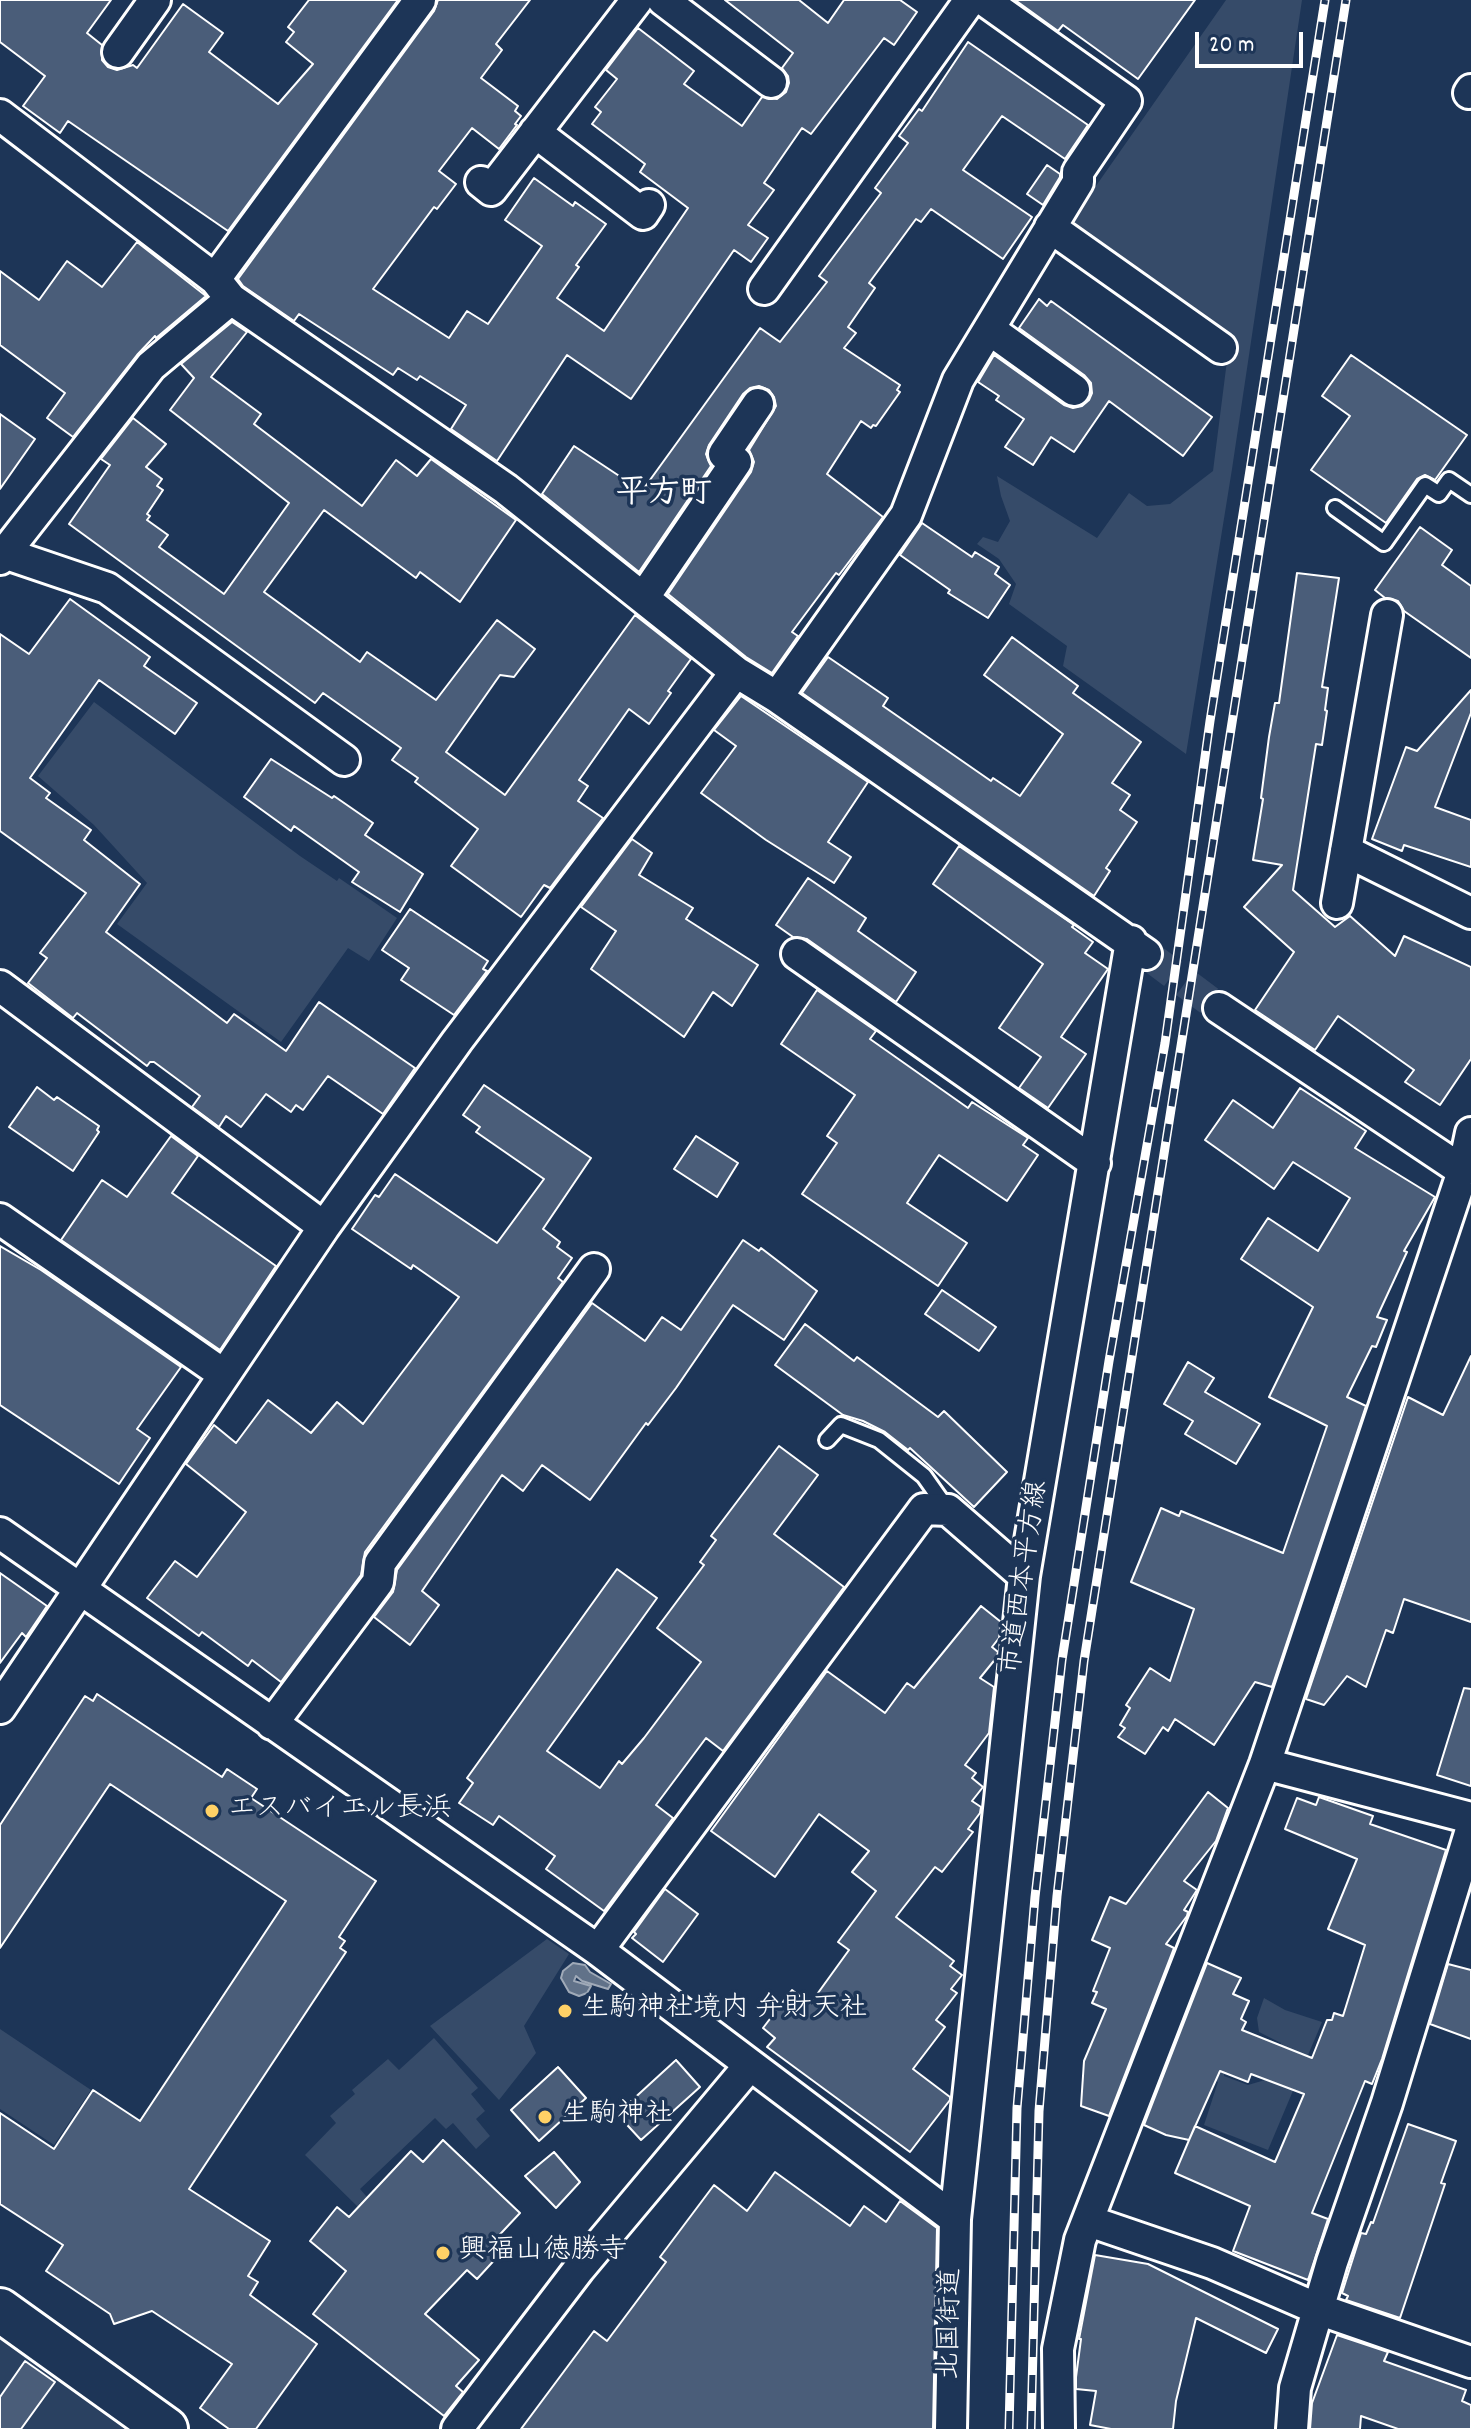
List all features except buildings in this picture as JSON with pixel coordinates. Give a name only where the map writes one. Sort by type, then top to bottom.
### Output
[{"type":"street","points":[[118,52],[155,0]]},
{"type":"street","points":[[344,760],[107,588],[2,556],[151,366],[223,289],[420,0]]},
{"type":"street","points":[[481,182],[491,190],[637,0]]},
{"type":"street","points":[[663,0],[771,82]]},
{"type":"street","points":[[764,289],[970,0]]},
{"type":"street","points":[[0,115],[223,289],[506,489],[736,672],[777,697],[906,515],[958,380],[1078,182],[1078,172],[1126,101],[984,0]]},
{"type":"street","points":[[535,132],[643,214],[649,205]]},
{"type":"street","points":[[1050,227],[1221,348]]},
{"type":"street","points":[[989,329],[1074,390]]},
{"type":"street","points":[[644,597],[736,462],[724,454],[758,404]]},
{"type":"street","points":[[1337,903],[1387,615]]},
{"type":"street","points":[[0,1708],[324,1227],[457,1041],[736,672]]},
{"type":"street","name":"市道西本平方線","points":[[777,697],[1140,948],[1095,1163],[1024,1576],[955,2219]]},
{"type":"street","points":[[1346,851],[1471,913]]},
{"type":"street","points":[[797,954],[1095,1163]]},
{"type":"street","points":[[0,986],[324,1227]]},
{"type":"street","points":[[1219,1008],[1463,1171]]},
{"type":"street","points":[[1059,2429],[1058,2349],[1080,2240],[1265,1764],[1463,1171],[1470,1137]]},
{"type":"street","points":[[0,1219],[223,1374]]},
{"type":"street","points":[[272,1724],[378,1582],[380,1563],[594,1269]]},
{"type":"street","points":[[598,1950],[924,1509],[948,1510],[1024,1576]]},
{"type":"street","points":[[0,1533],[598,1950],[955,2219]]},
{"type":"street","points":[[1265,1764],[1471,1818]]},
{"type":"street","points":[[1292,2429],[1295,2388],[1318,2309],[1387,2103],[1471,1830]]},
{"type":"street","points":[[457,2429],[579,2269],[750,2065]]},
{"type":"street","name":"北国街道","points":[[951,2429],[955,2219]]},
{"type":"street","points":[[1089,2221],[1212,2263],[1318,2309],[1471,2362]]},
{"type":"street","points":[[0,2310],[166,2429]]},
{"type":"lane","points":[[1335,508],[1384,543],[1425,485],[1439,494],[1449,480],[1471,495]]},
{"type":"lane","points":[[827,1440],[841,1425],[879,1440],[924,1476],[948,1510]]},
{"type":"shaded area","points":[[1226,0],[1302,0],[1186,754],[1063,666],[1067,646],[1009,604],[1016,584],[999,559],[977,544],[983,537],[998,542],[1010,521],[997,476],[1097,538],[1129,493],[1147,506],[1170,504],[1213,471],[1230,337],[1070,223]]},
{"type":"shaded area","points":[[94,702],[300,856],[337,881],[339,878],[397,918],[369,961],[348,948],[281,1042],[117,924],[147,883],[94,825],[38,776]]},
{"type":"shaded area","points":[[547,1939],[569,1954],[524,2026],[536,2053],[499,2100],[430,2026]]},
{"type":"shaded area","points":[[573,1963],[585,1965],[590,1972],[611,1984],[608,1989],[576,1976],[574,1981],[591,1986],[587,1993],[579,1996],[569,1992],[561,1978],[563,1971]]},
{"type":"shaded area","points":[[1264,1998],[1285,2010],[1322,2022],[1268,2150],[1204,2125],[1218,2082],[1208,2074],[1228,2057],[1224,2076],[1248,2085],[1265,2080],[1281,2043],[1259,2032],[1257,2018]]},
{"type":"shaded area","points":[[0,2029],[91,2090],[54,2145],[0,2109]]},
{"type":"shaded area","points":[[434,2038],[478,2088],[471,2094],[485,2111],[476,2119],[490,2136],[476,2149],[453,2123],[446,2129],[435,2118],[360,2189],[367,2197],[358,2207],[305,2155],[336,2123],[330,2116],[355,2094],[352,2090],[388,2059],[399,2070]]},
{"type":"shaded area","points":[[0,2334],[124,2429],[0,2429]]},
{"type":"tunnel","points":[[1149,956],[1219,1008]]},
{"type":"railway","points":[[1009,2429],[1017,2108],[1035,1897],[1062,1660],[1109,1361],[1165,1043],[1210,721],[1325,0]]},
{"type":"railway","points":[[1031,2429],[1039,2111],[1057,1896],[1084,1661],[1346,0]]},
{"type":"place","name":"エスバイエル長浜","points":[[212,1811]]},
{"type":"place","name":"生駒神社境内 弁財天社","points":[[565,2011]]},
{"type":"place","name":"生駒神社","points":[[545,2117]]},
{"type":"place","name":"興福山徳勝寺","points":[[443,2253]]},
{"type":"district","name":"平方町","points":[[664,497]]}]
